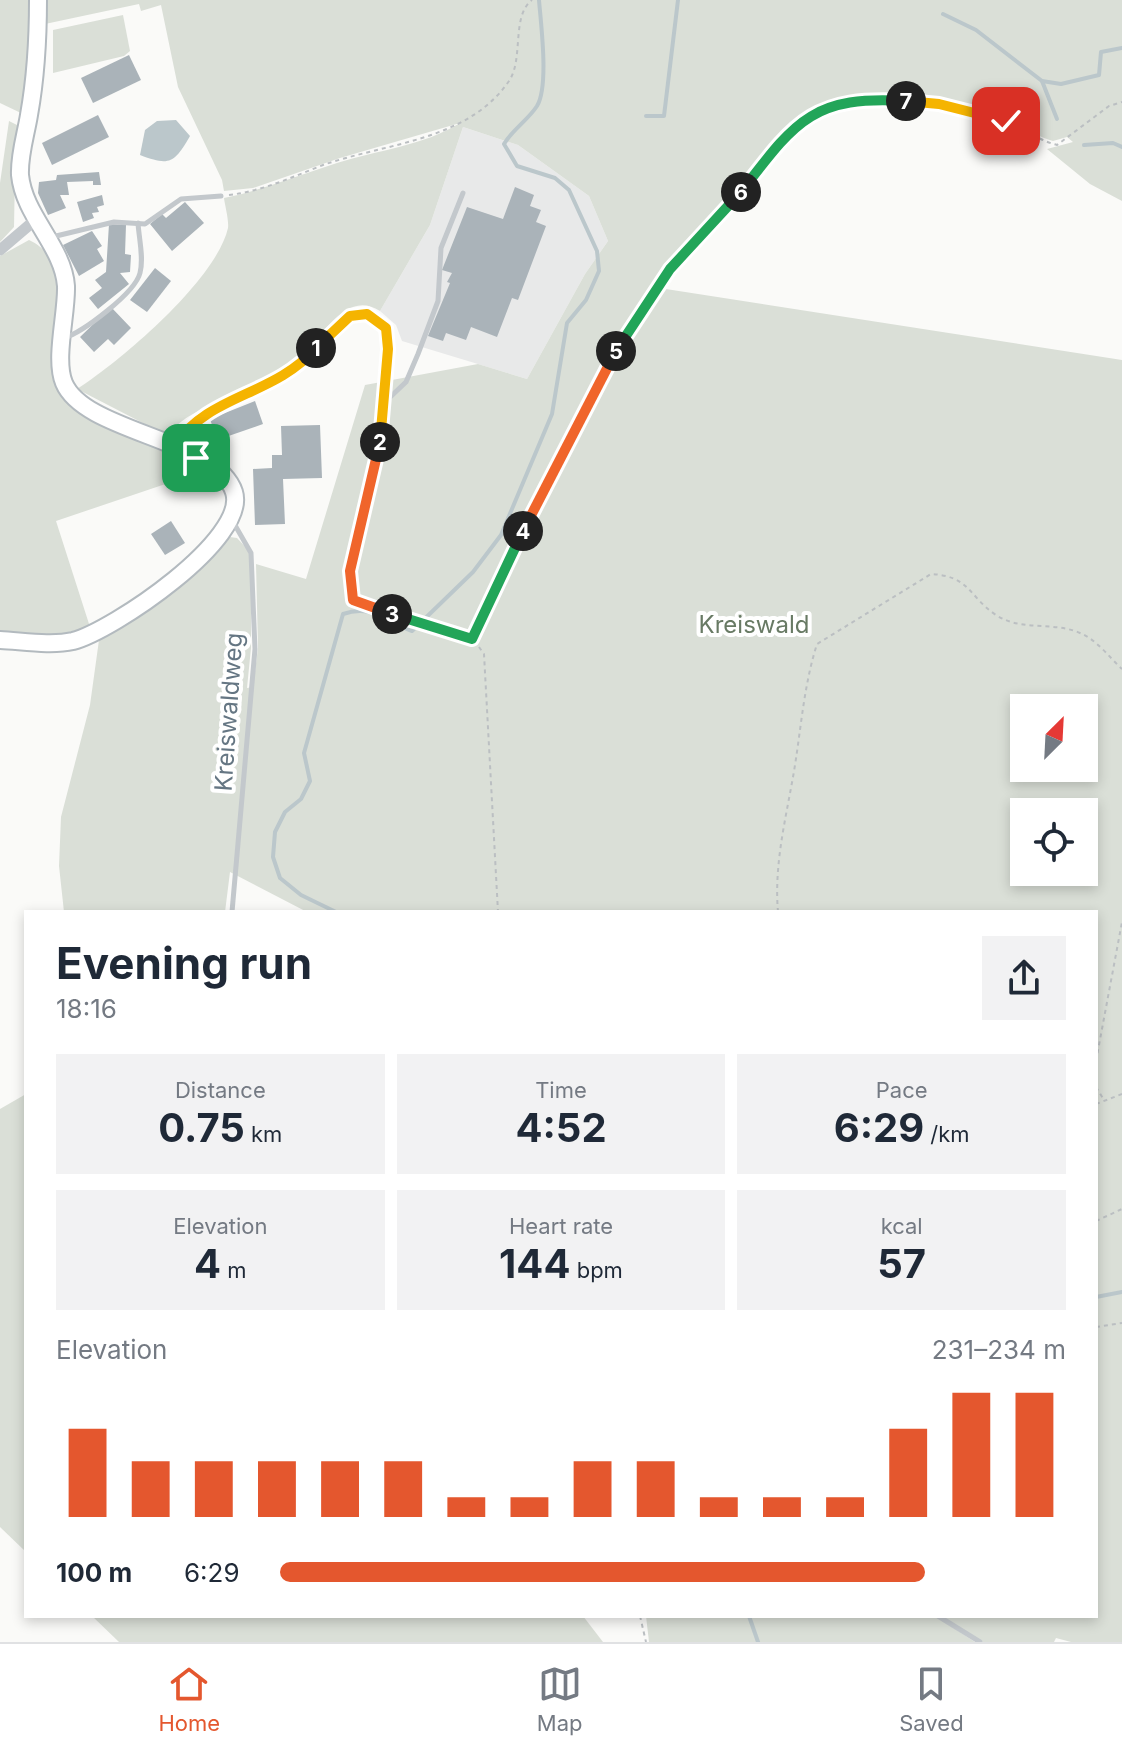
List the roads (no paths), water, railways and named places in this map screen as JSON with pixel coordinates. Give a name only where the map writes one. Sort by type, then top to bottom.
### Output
[{"type":"street","points":[[0,640],[71,642],[114,625],[205,552],[231,520],[236,498],[229,482],[211,465],[91,409],[72,395],[62,376],[66,283],[24,198],[20,172],[38,55],[38,0]]},
{"type":"street","points":[[0,250],[34,221]]},
{"type":"lane","points":[[385,401],[406,382],[438,301],[441,248],[463,193]]},
{"type":"lane","points":[[46,239],[99,224],[145,224],[181,199],[221,196]]},
{"type":"lane","points":[[64,339],[85,328],[136,283],[141,255],[138,223]]},
{"type":"lane","points":[[173,447],[189,424],[209,410],[246,396],[276,379],[307,359],[350,316],[367,314],[386,328],[384,425],[350,571],[353,600],[472,639]]},
{"type":"lane","name":"Kreiswaldweg","points":[[231,520],[251,553],[255,649],[232,910]]},
{"type":"lane","points":[[941,1618],[980,1642]]},
{"type":"waterway","points":[[332,910],[301,895],[280,878],[273,857],[275,832],[285,812],[301,799],[310,781],[304,753],[343,614],[363,611],[412,631],[473,572],[501,535],[552,414],[567,323],[586,300],[599,271],[597,251],[569,190],[555,178],[517,166],[504,144],[537,106],[541,97],[543,55],[539,0]]},
{"type":"waterway","points":[[646,116],[664,116],[678,0]]},
{"type":"waterway","points":[[943,14],[976,30],[1042,81],[1061,84],[1099,75],[1101,52],[1122,48]]},
{"type":"waterway","points":[[1042,81],[1057,119]]},
{"type":"waterway","points":[[1084,145],[1113,143],[1122,147]]},
{"type":"waterway","points":[[1098,1297],[1122,1292]]},
{"type":"waterway","points":[[750,1618],[758,1642]]},
{"type":"park label","name":"Kreiswald","points":[[754,625]]}]
